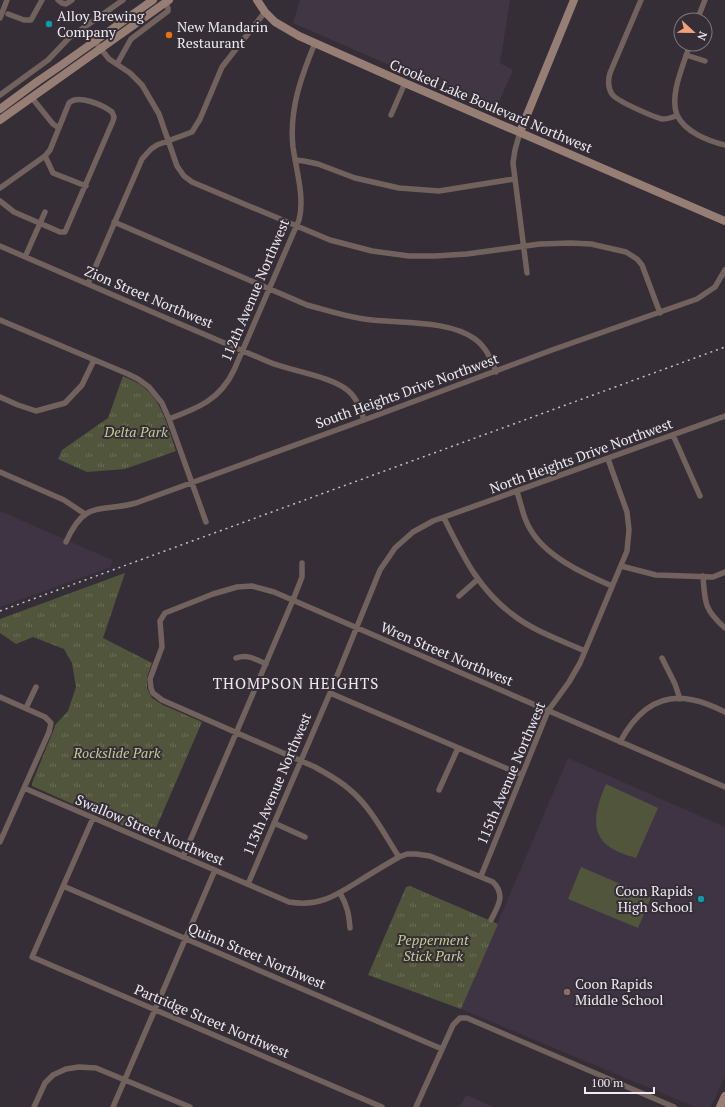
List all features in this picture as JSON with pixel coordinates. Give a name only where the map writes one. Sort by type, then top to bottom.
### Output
[{"type":"street","points":[[0,18],[7,0]]},
{"type":"street","points":[[8,14],[29,21],[34,17],[42,0]]},
{"type":"street","points":[[58,0],[66,4],[72,0]]},
{"type":"street","points":[[0,95],[48,60],[69,38],[123,0]]},
{"type":"street","points":[[0,109],[153,0]]},
{"type":"street","name":"Crooked Lake Boulevard Northwest","points":[[257,0],[264,12],[275,22],[315,43],[725,221]]},
{"type":"street","points":[[527,273],[514,179],[513,158],[520,132],[574,0]]},
{"type":"street","points":[[641,0],[610,73],[609,85],[611,93],[619,101],[660,118],[670,119],[677,115]]},
{"type":"street","points":[[700,12],[705,0]]},
{"type":"street","points":[[0,120],[167,2],[168,11],[131,39],[117,64]]},
{"type":"street","points":[[88,284],[142,159],[151,149],[192,132],[200,119],[222,66],[264,12]]},
{"type":"street","points":[[84,28],[109,59],[130,73],[142,85],[159,114],[177,166],[188,180],[296,227],[343,244],[394,255],[421,257],[449,256],[557,243],[591,244],[626,252],[637,259],[642,265],[660,313]]},
{"type":"street","name":"112th Avenue Northwest","points":[[169,420],[201,407],[216,395],[230,377],[299,220],[301,208],[293,130],[295,100],[302,75],[315,43]]},
{"type":"street","points":[[687,52],[676,92],[675,104],[677,115],[682,123],[690,130],[710,140],[725,145]]},
{"type":"street","points":[[686,55],[705,61]]},
{"type":"street","points":[[391,115],[405,83]]},
{"type":"street","points":[[32,98],[53,124],[59,128]]},
{"type":"street","points":[[0,188],[45,156],[50,150],[69,103],[75,99],[90,102],[109,110],[113,114],[113,121],[65,232],[60,232],[14,212],[0,201]]},
{"type":"street","points":[[45,156],[52,173],[86,186]]},
{"type":"street","points":[[295,160],[318,164],[355,178],[399,188],[439,191],[514,179]]},
{"type":"street","points":[[25,257],[45,212]]},
{"type":"street","points":[[114,222],[307,305],[340,315],[392,322],[435,325],[459,332],[473,338],[484,346],[496,372]]},
{"type":"street","name":"Zion Street Northwest","points":[[0,246],[275,365],[327,380],[346,389],[358,404],[364,420]]},
{"type":"street","name":"South Heights Drive Northwest","points":[[84,514],[95,509],[136,503],[496,372],[552,350],[660,313],[704,295],[715,287],[725,270]]},
{"type":"street","points":[[0,320],[128,374],[144,383],[158,397],[169,420],[206,522]]},
{"type":"street","points":[[0,397],[36,411],[65,403],[82,385],[94,360]]},
{"type":"street","name":"North Heights Drive Northwest","points":[[356,628],[380,570],[395,548],[413,532],[433,521],[725,416]]},
{"type":"street","points":[[673,435],[700,496]]},
{"type":"street","name":"115th Avenue Northwest","points":[[481,876],[548,711],[574,673],[585,651],[627,551],[629,530],[627,512],[608,459]]},
{"type":"street","points":[[0,472],[64,500],[78,508],[84,514],[74,525],[66,542]]},
{"type":"street","points":[[517,492],[529,527],[544,546],[568,565],[612,586]]},
{"type":"street","points":[[444,518],[465,560],[485,590],[511,614],[534,628],[585,651]]},
{"type":"street","points":[[182,857],[293,600],[302,577],[302,563]]},
{"type":"street","points":[[621,566],[656,575],[713,576],[725,572]]},
{"type":"street","points":[[703,576],[705,602],[714,618],[725,628]]},
{"type":"street","points":[[459,596],[478,579]]},
{"type":"street","name":"Wren Street Northwest","points":[[236,732],[162,700],[153,693],[150,679],[162,648],[160,621],[163,615],[169,610],[213,594],[237,587],[252,586],[274,592],[293,600],[725,787]]},
{"type":"street","name":"113th Avenue Northwest","points":[[248,884],[330,693],[356,628]]},
{"type":"street","points":[[236,658],[242,656],[249,657],[266,664]]},
{"type":"street","points":[[662,658],[675,684],[680,699]]},
{"type":"street","points":[[26,708],[36,687]]},
{"type":"street","points":[[330,693],[522,775]]},
{"type":"street","points":[[0,697],[45,717],[50,723],[49,732],[0,842]]},
{"type":"street","points":[[620,742],[632,722],[649,706],[662,701],[680,699],[693,700],[725,712]]},
{"type":"street","points":[[236,732],[315,767],[333,777],[351,790],[371,813],[398,858]]},
{"type":"street","points":[[439,790],[458,748]]},
{"type":"street","name":"Swallow Street Northwest","points":[[24,788],[283,900],[301,904],[318,902],[340,893],[407,854],[430,856],[481,876],[498,886],[500,892],[499,904],[491,920]]},
{"type":"street","points":[[63,886],[93,818]]},
{"type":"street","points":[[274,823],[305,837]]},
{"type":"street","points":[[113,1107],[215,870]]},
{"type":"street","name":"Quinn Street Northwest","points":[[63,886],[442,1049]]},
{"type":"street","name":"Partridge Street Northwest","points":[[63,886],[32,957],[33,958],[382,1107]]},
{"type":"street","points":[[340,893],[346,903],[350,928]]},
{"type":"street","points":[[416,1107],[453,1025],[460,1018],[467,1018],[674,1107]]},
{"type":"street","points":[[34,1107],[45,1083],[53,1075],[66,1069],[79,1067],[94,1068],[190,1107]]},
{"type":"street","points":[[720,1107],[725,1096]]},
{"type":"shaded area","points":[[300,0],[510,0],[500,63],[513,70],[495,111],[293,23]]},
{"type":"shaded area","points":[[0,511],[112,560],[111,567],[0,607]]},
{"type":"shaded area","points":[[568,758],[725,827],[725,1076],[711,1107],[695,1107],[461,1009]]},
{"type":"shaded area","points":[[466,1095],[489,1105],[493,1107],[460,1107]]},
{"type":"green space","name":"Delta Park","points":[[123,376],[142,386],[155,399],[164,416],[176,451],[125,469],[87,472],[58,459],[62,450],[108,418]]},
{"type":"green space","name":"Rockslide Park","points":[[125,573],[103,638],[152,663],[147,677],[147,688],[152,698],[163,705],[202,722],[152,837],[97,815],[32,786],[56,724],[68,711],[76,687],[72,663],[64,649],[33,637],[16,644],[0,633],[0,619]]},
{"type":"green space","points":[[606,784],[658,808],[636,858],[614,850],[601,839],[596,824],[596,816],[600,799]]},
{"type":"green space","points":[[581,867],[651,897],[638,928],[568,899]]},
{"type":"green space","name":"Pepperment Stick Park","points":[[410,886],[498,924],[461,1009],[368,975],[406,887]]},
{"type":"railway","points":[[0,611],[725,347]]},
{"type":"place","name":"Alloy Brewing Company","points":[[49,24]]},
{"type":"place","name":"New Mandarin Restaurant","points":[[169,35]]},
{"type":"place","name":"Coon Rapids High School","points":[[701,899]]},
{"type":"place","name":"Coon Rapids Middle School","points":[[567,992]]},
{"type":"district","name":"THOMPSON HEIGHTS","points":[[296,684]]}]
